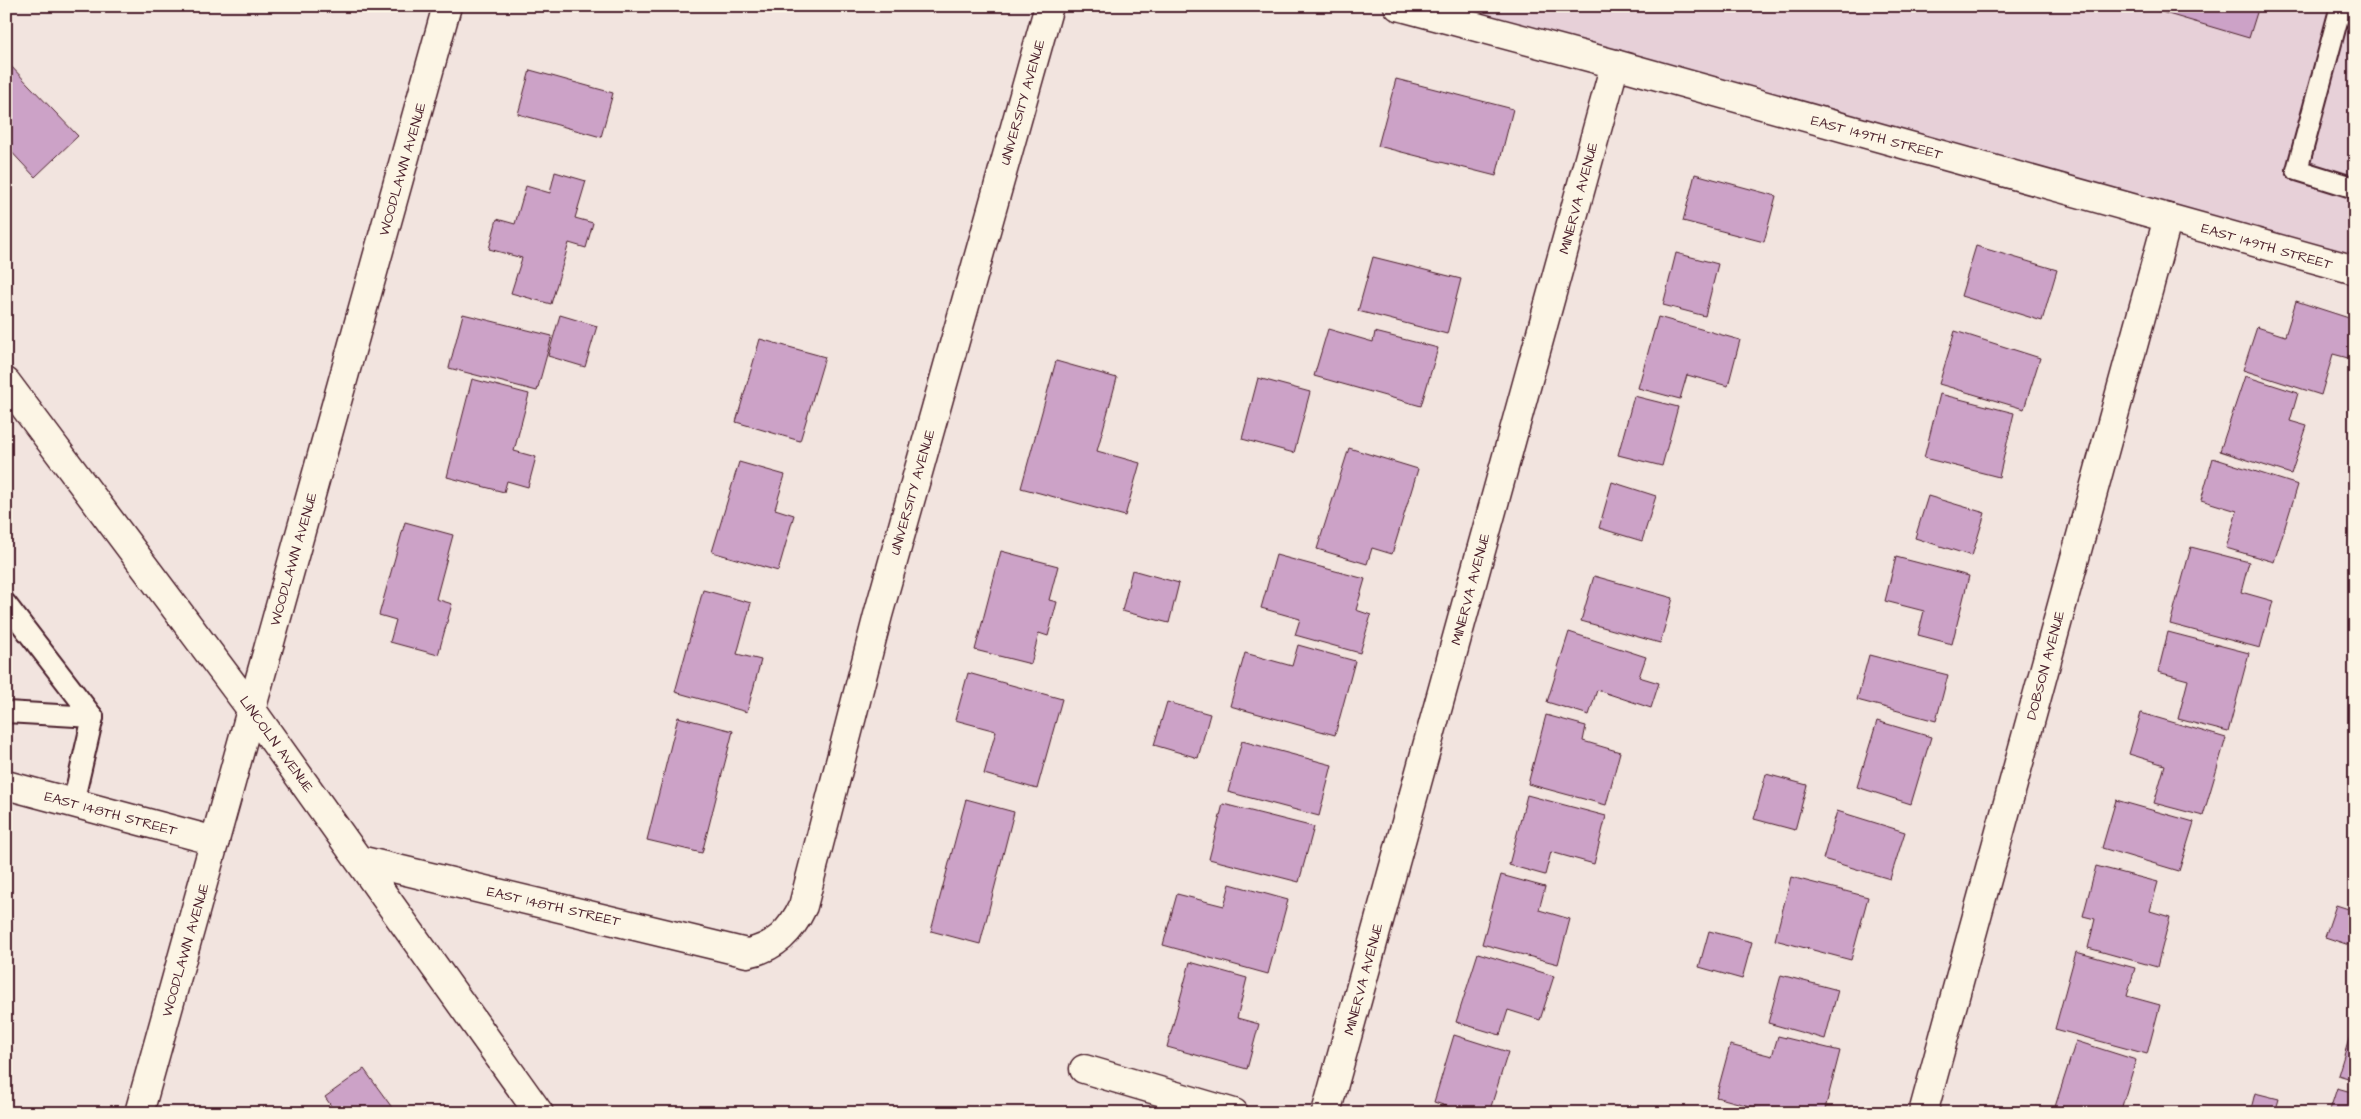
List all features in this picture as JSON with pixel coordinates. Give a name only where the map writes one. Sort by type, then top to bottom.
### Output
[{"type":"street","name":"WOODLAWN AVENUE","points":[[141,1112],[447,6]]},
{"type":"street","name":"UNIVERSITY AVENUE","points":[[747,952],[760,950],[775,943],[789,930],[804,906],[878,614],[1049,6]]},
{"type":"street","name":"EAST 149TH STREET","points":[[1398,6],[1615,64],[2355,270]]},
{"type":"street","name":"MINERVA AVENUE","points":[[1326,1113],[1615,64]]},
{"type":"street","name":"DOBSON AVENUE","points":[[1923,1113],[2168,218]]},
{"type":"street","name":"LINCOLN AVENUE","points":[[6,382],[251,709],[539,1113]]},
{"type":"street","name":"EAST 148TH STREET","points":[[6,784],[215,840]]},
{"type":"street","name":"EAST 148TH STREET","points":[[360,860],[747,952]]},
{"type":"street","points":[[1084,1069],[1234,1113]]},
{"type":"lane","points":[[2341,6],[2297,170],[2355,188]]},
{"type":"lane","points":[[6,604],[94,717]]},
{"type":"lane","points":[[6,712],[94,717]]},
{"type":"lane","points":[[73,802],[94,717]]},
{"type":"shaded area","points":[[1426,6],[2355,6],[2355,263]]},
{"type":"building","points":[[2141,6],[2259,6],[2249,38]]},
{"type":"building","points":[[6,61],[78,136],[35,177],[6,146]]},
{"type":"building","points":[[530,70],[613,93],[601,137],[518,114]]},
{"type":"building","points":[[1396,79],[1513,109],[1496,176],[1378,146]]},
{"type":"building","points":[[555,172],[586,181],[575,218],[593,223],[586,248],[569,243],[551,304],[511,293],[522,258],[489,249],[497,219],[515,224],[526,186],[550,193]]},
{"type":"building","points":[[1695,174],[1776,196],[1764,242],[1683,221]]},
{"type":"building","points":[[1976,246],[2057,270],[2042,321],[1961,296]]},
{"type":"building","points":[[1676,253],[1718,264],[1705,316],[1663,305]]},
{"type":"building","points":[[1373,257],[1461,279],[1447,334],[1358,311]]},
{"type":"building","points":[[2296,301],[2355,320],[2355,337],[2348,358],[2333,354],[2321,395],[2243,370],[2257,327],[2285,336]]},
{"type":"building","points":[[463,314],[552,336],[537,391],[449,368]]},
{"type":"building","points":[[560,315],[597,326],[585,367],[548,356]]},
{"type":"building","points":[[1658,317],[1740,340],[1728,386],[1687,375],[1680,399],[1638,388]]},
{"type":"building","points":[[1328,329],[1373,342],[1375,332],[1438,348],[1421,406],[1314,376]]},
{"type":"building","points":[[1955,331],[2040,358],[2024,409],[1939,384]]},
{"type":"building","points":[[760,339],[825,357],[800,441],[736,422]]},
{"type":"building","points":[[1056,361],[1117,378],[1097,451],[1140,463],[1125,516],[1021,488]]},
{"type":"building","points":[[2245,376],[2298,393],[2290,421],[2307,426],[2291,474],[2220,451]]},
{"type":"building","points":[[1258,378],[1310,392],[1294,453],[1242,439]]},
{"type":"building","points":[[472,379],[529,394],[514,451],[536,457],[528,487],[507,481],[504,492],[447,477]]},
{"type":"building","points":[[1940,394],[2014,413],[1999,477],[1924,458]]},
{"type":"building","points":[[1634,396],[1678,407],[1662,466],[1618,455]]},
{"type":"building","points":[[1349,448],[1418,469],[1392,554],[1372,548],[1367,564],[1317,549]]},
{"type":"building","points":[[2213,458],[2298,485],[2274,562],[2226,548],[2237,511],[2201,500]]},
{"type":"building","points":[[739,462],[785,475],[775,509],[794,515],[778,571],[712,552]]},
{"type":"building","points":[[1612,482],[1656,496],[1642,541],[1599,528]]},
{"type":"building","points":[[1928,496],[1985,513],[1972,556],[1915,538]]},
{"type":"building","points":[[405,522],[453,535],[436,599],[452,604],[438,655],[390,642],[396,620],[379,615]]},
{"type":"building","points":[[2191,547],[2249,562],[2241,592],[2273,601],[2260,648],[2170,624]]},
{"type":"building","points":[[1001,551],[1058,566],[1049,600],[1057,602],[1048,636],[1039,633],[1031,664],[975,650]]},
{"type":"building","points":[[1276,555],[1365,579],[1356,610],[1371,615],[1360,653],[1295,635],[1300,619],[1261,608]]},
{"type":"building","points":[[1896,557],[1969,576],[1952,644],[1918,635],[1924,611],[1885,601]]},
{"type":"building","points":[[1132,570],[1179,583],[1169,623],[1122,611]]},
{"type":"building","points":[[1594,576],[1673,598],[1660,643],[1581,621]]},
{"type":"building","points":[[703,590],[751,603],[737,654],[761,660],[747,712],[675,692]]},
{"type":"building","points":[[1569,632],[1646,657],[1639,677],[1659,683],[1651,708],[1597,690],[1589,715],[1547,702]]},
{"type":"building","points":[[2168,632],[2249,653],[2228,732],[2178,719],[2188,680],[2158,672]]},
{"type":"building","points":[[1298,645],[1355,661],[1335,735],[1230,706],[1245,653],[1292,666]]},
{"type":"building","points":[[1869,655],[1948,675],[1936,721],[1857,700]]},
{"type":"building","points":[[968,673],[1062,699],[1037,789],[984,774],[996,731],[955,720]]},
{"type":"building","points":[[1167,702],[1210,714],[1198,758],[1154,745]]},
{"type":"building","points":[[2141,713],[2226,738],[2203,816],[2154,803],[2165,765],[2129,754]]},
{"type":"building","points":[[1546,715],[1586,726],[1583,741],[1620,752],[1606,805],[1528,784]]},
{"type":"building","points":[[678,717],[733,731],[702,853],[647,840]]},
{"type":"building","points":[[1877,721],[1931,737],[1911,804],[1857,787]]},
{"type":"building","points":[[1242,741],[1332,765],[1319,816],[1228,792]]},
{"type":"building","points":[[1766,774],[1807,785],[1795,830],[1754,819]]},
{"type":"building","points":[[1527,795],[1606,816],[1594,864],[1551,852],[1545,875],[1509,865]]},
{"type":"building","points":[[966,799],[1014,812],[980,944],[931,931]]},
{"type":"building","points":[[2116,800],[2194,822],[2179,871],[2102,848]]},
{"type":"building","points":[[1223,804],[1314,827],[1299,882],[1209,859]]},
{"type":"building","points":[[1837,811],[1905,832],[1890,879],[1823,859]]},
{"type":"building","points":[[2096,866],[2158,882],[2150,911],[2170,917],[2157,967],[2088,948],[2095,919],[2083,916]]},
{"type":"building","points":[[1501,875],[1545,887],[1539,910],[1570,919],[1558,964],[1482,944]]},
{"type":"building","points":[[1791,877],[1868,897],[1851,960],[1775,940]]},
{"type":"building","points":[[1230,884],[1288,900],[1268,974],[1163,945],[1177,894],[1224,906]]},
{"type":"building","points":[[2336,905],[2355,911],[2355,947],[2325,937]]},
{"type":"building","points":[[1709,931],[1752,942],[1742,979],[1699,967]]},
{"type":"building","points":[[2076,952],[2135,968],[2127,996],[2160,1005],[2147,1054],[2055,1029]]},
{"type":"building","points":[[1478,953],[1554,976],[1540,1020],[1508,1010],[1500,1035],[1456,1022]]},
{"type":"building","points":[[1190,962],[1247,978],[1237,1018],[1259,1024],[1247,1069],[1167,1047]]},
{"type":"building","points":[[1781,975],[1838,990],[1825,1039],[1768,1023]]},
{"type":"building","points":[[2353,1026],[2355,1027],[2355,1080],[2338,1075]]},
{"type":"building","points":[[1454,1035],[1508,1052],[1489,1113],[1467,1113],[1434,1102]]},
{"type":"building","points":[[1778,1036],[1840,1051],[1824,1113],[1775,1113],[1716,1097],[1730,1045],[1772,1056]]},
{"type":"building","points":[[2076,1041],[2136,1060],[2120,1113],[2053,1113]]},
{"type":"building","points":[[364,1069],[396,1113],[336,1113],[325,1097]]},
{"type":"building","points":[[2337,1088],[2355,1093],[2355,1113],[2329,1113]]},
{"type":"building","points":[[2255,1093],[2279,1099],[2275,1113],[2250,1113]]}]
